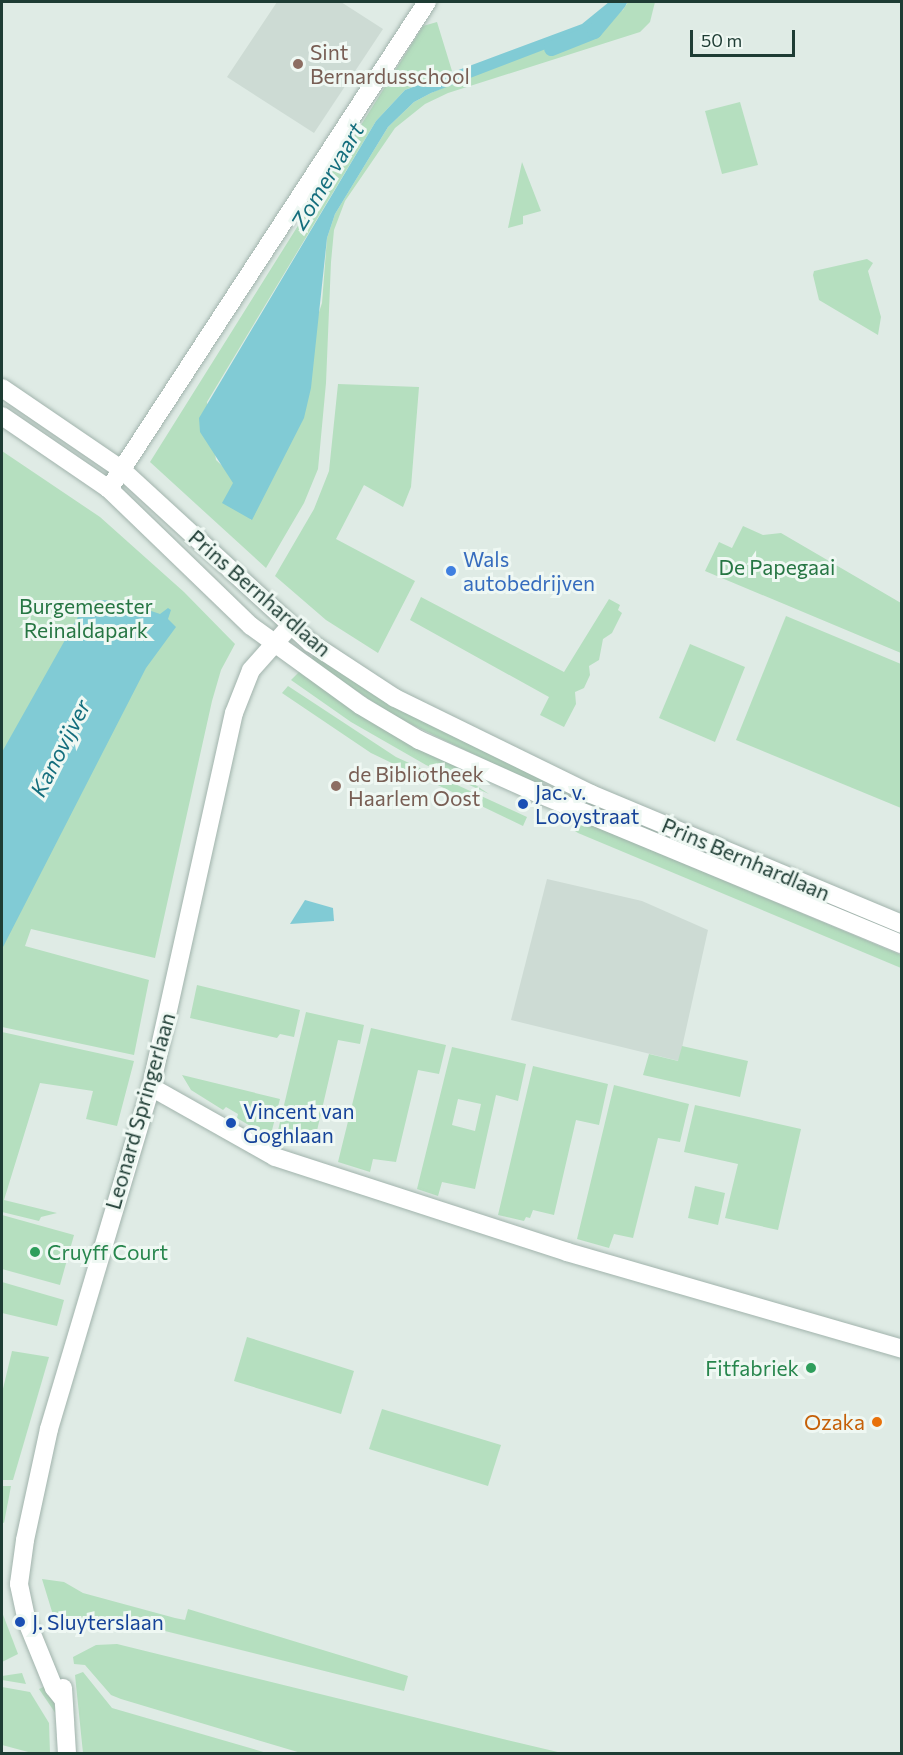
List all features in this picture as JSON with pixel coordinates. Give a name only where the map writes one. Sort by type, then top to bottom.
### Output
[{"type":"street","points":[[109,489],[427,2]]},
{"type":"street","name":"Prins Bernhardlaan","points":[[2,388],[122,470],[290,626],[365,681],[445,724],[558,775],[591,794],[902,924]]},
{"type":"street","name":"Prins Bernhardlaan","points":[[2,416],[109,489],[251,626],[360,705],[419,740],[539,794],[902,944]]},
{"type":"street","name":"Leonard Springerlaan","points":[[67,1754],[63,1681],[46,1654],[36,1619],[27,1608],[19,1584],[21,1560],[49,1429],[151,1087],[234,713],[251,670],[290,626]]},
{"type":"street","points":[[151,1087],[275,1157],[567,1252],[902,1349]]},
{"type":"shaded area","name":"Sint Bernardusschool","points":[[277,2],[341,2],[383,29],[314,133],[227,77]]},
{"type":"shaded area","points":[[547,879],[642,901],[708,930],[679,1061],[511,1020]]},
{"type":"green space","points":[[628,2],[655,2],[650,22],[640,32],[448,93],[425,104],[395,128],[345,201],[334,230],[326,383],[318,469],[304,503],[266,568],[150,462],[423,26],[437,22],[452,71],[405,90],[376,121],[207,402],[216,460],[230,473],[251,520],[322,303],[327,238],[335,214],[388,127],[414,102],[431,93],[623,10]]},
{"type":"green space","points":[[740,102],[758,165],[722,174],[705,111]]},
{"type":"green space","points":[[522,162],[541,211],[523,216],[523,224],[508,228]]},
{"type":"green space","points":[[867,259],[873,263],[868,271],[881,317],[878,335],[819,300],[813,275],[814,271]]},
{"type":"green space","points":[[338,384],[419,387],[411,487],[403,507],[364,485],[336,539],[415,581],[378,653],[326,620],[275,576],[314,509],[329,471]]},
{"type":"green space","name":"Burgemeester Reinaldapark","points":[[2,451],[100,517],[184,592],[235,644],[221,670],[212,701],[155,958],[31,929],[25,946],[149,980],[134,1055],[2,1027]]},
{"type":"green space","name":"De Papegaai","points":[[743,526],[763,535],[781,533],[901,603],[901,653],[705,571],[719,542],[732,548]]},
{"type":"green space","points":[[421,597],[564,672],[609,599],[620,605],[618,610],[622,613],[612,633],[603,639],[599,660],[589,666],[590,675],[584,688],[575,692],[576,704],[564,727],[540,715],[549,697],[410,620]]},
{"type":"green space","points":[[786,616],[901,664],[901,808],[736,740]]},
{"type":"green space","points":[[690,644],[745,667],[715,742],[659,718]]},
{"type":"green space","points":[[314,654],[398,709],[544,778],[542,787],[396,717],[310,660]]},
{"type":"green space","points":[[300,671],[476,779],[474,784],[489,794],[426,765],[351,722],[291,680]]},
{"type":"green space","points":[[288,686],[396,757],[527,817],[523,826],[371,753],[282,693]]},
{"type":"green space","points":[[580,820],[901,955],[901,968],[578,833],[575,831]]},
{"type":"green space","points":[[197,985],[300,1010],[294,1037],[280,1034],[277,1038],[190,1018]]},
{"type":"green space","points":[[306,1012],[364,1025],[360,1044],[338,1040],[316,1135],[295,1131],[292,1145],[276,1139]]},
{"type":"green space","points":[[371,1028],[446,1045],[439,1074],[418,1070],[396,1162],[373,1159],[370,1172],[338,1162]]},
{"type":"green space","points":[[2,1032],[134,1061],[117,1126],[86,1119],[93,1091],[40,1083],[4,1200],[57,1213],[41,1217],[39,1221],[2,1212]]},
{"type":"green space","points":[[682,1046],[748,1061],[740,1097],[643,1075],[649,1054],[678,1061]]},
{"type":"green space","points":[[452,1047],[526,1064],[518,1101],[496,1095],[475,1189],[442,1182],[438,1196],[417,1189]],"holes":[[[458,1099],[481,1104],[475,1131],[452,1125]]]},
{"type":"green space","points":[[533,1066],[608,1084],[599,1125],[576,1120],[554,1215],[533,1210],[530,1218],[526,1217],[524,1221],[498,1215]]},
{"type":"green space","points":[[182,1075],[280,1099],[270,1138],[237,1118],[238,1114],[226,1107],[223,1110],[191,1090]]},
{"type":"green space","points":[[614,1085],[689,1104],[680,1142],[658,1138],[633,1238],[614,1234],[609,1248],[577,1239]]},
{"type":"green space","points":[[695,1105],[801,1129],[778,1230],[725,1218],[738,1164],[684,1152]]},
{"type":"green space","points":[[695,1186],[725,1193],[718,1225],[688,1218]]},
{"type":"green space","name":"Cruyff Court","points":[[2,1215],[74,1235],[60,1285],[2,1269]]},
{"type":"green space","points":[[2,1282],[64,1300],[57,1326],[2,1313]]},
{"type":"green space","points":[[247,1337],[354,1371],[341,1414],[234,1381]]},
{"type":"green space","points":[[12,1351],[49,1357],[13,1480],[2,1480],[2,1393]]},
{"type":"green space","points":[[382,1409],[501,1445],[488,1486],[369,1449]]},
{"type":"green space","points":[[2,1486],[11,1486],[4,1523],[2,1522]]},
{"type":"green space","points":[[42,1579],[64,1582],[83,1593],[175,1618],[185,1620],[188,1609],[408,1676],[404,1691],[165,1631],[110,1623],[57,1628]]},
{"type":"green space","points":[[2,1612],[18,1654],[2,1662]]},
{"type":"green space","points":[[117,1644],[562,1753],[301,1753],[121,1699],[111,1695],[85,1665],[74,1664],[73,1657],[96,1645]]},
{"type":"green space","points":[[83,1672],[112,1708],[267,1753],[83,1753],[75,1675]]},
{"type":"green space","points":[[22,1673],[26,1684],[2,1680],[2,1676]]},
{"type":"green space","points":[[48,1685],[54,1702],[56,1714],[39,1689]]},
{"type":"green space","points":[[2,1687],[30,1692],[49,1723],[50,1753],[32,1753],[2,1745]]},
{"type":"water","points":[[609,2],[628,2],[606,26],[431,93],[414,102],[388,127],[335,214],[327,238],[311,388],[304,418],[252,520],[222,503],[233,483],[200,432],[199,418],[376,121],[405,90],[582,24]]},
{"type":"water","name":"Kanovijver","points":[[96,600],[122,601],[160,614],[168,608],[171,610],[168,619],[176,627],[146,668],[2,949],[2,752],[83,608]]},
{"type":"water","points":[[305,900],[333,908],[334,921],[290,924]]},
{"type":"waterway","name":"Zomervaart","points":[[551,48],[594,31],[618,2]]},
{"type":"place","name":"Sint Bernardusschool","points":[[298,64]]},
{"type":"place","name":"Wals autobedrijven","points":[[451,571]]},
{"type":"place","name":"de Bibliotheek Haarlem Oost","points":[[336,786]]},
{"type":"place","name":"Jac. v. Looystraat","points":[[523,804]]},
{"type":"place","name":"Vincent van Goghlaan","points":[[231,1123]]},
{"type":"place","name":"Cruyff Court","points":[[35,1252]]},
{"type":"place","name":"Fitfabriek","points":[[811,1368]]},
{"type":"place","name":"Ozaka","points":[[877,1422]]},
{"type":"place","name":"J. Sluyterslaan","points":[[20,1622]]}]
